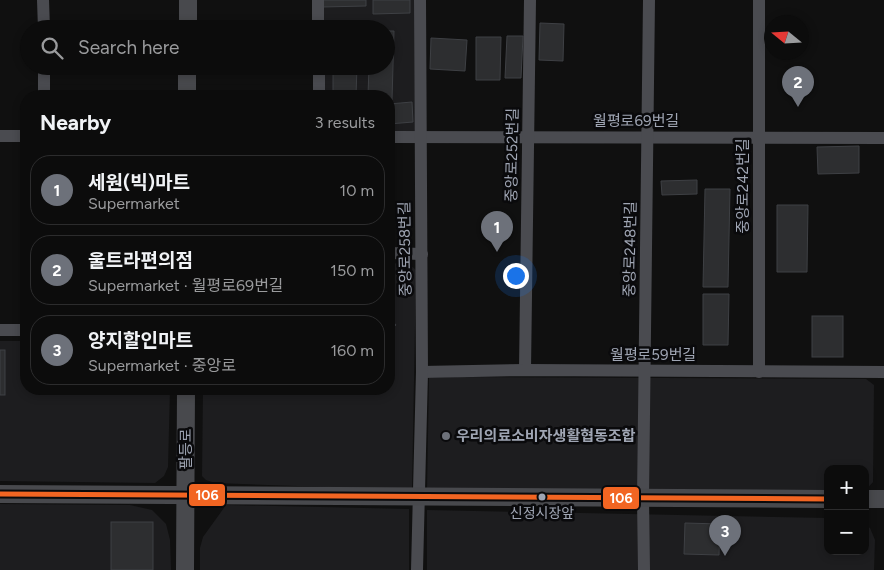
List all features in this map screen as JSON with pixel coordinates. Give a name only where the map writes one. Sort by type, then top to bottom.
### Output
[{"type":"main road","points":[[188,0],[188,20]]},
{"type":"main road","points":[[187,90],[188,75]]},
{"type":"main road","name":"팔등로","points":[[185,570],[186,395]]},
{"type":"main road","points":[[0,494],[824,499]]},
{"type":"main road","points":[[869,499],[884,499]]},
{"type":"street","points":[[43,0],[44,20]]},
{"type":"street","points":[[318,0],[318,20]]},
{"type":"street","name":"중앙로258번길","points":[[417,570],[422,372],[420,0]]},
{"type":"street","name":"중앙로252번길","points":[[524,370],[530,0]]},
{"type":"street","name":"중앙로248번길","points":[[644,570],[644,371],[649,0]]},
{"type":"street","name":"중앙로242번길","points":[[759,0],[759,372]]},
{"type":"street","points":[[44,75],[44,90]]},
{"type":"street","points":[[318,75],[319,90]]},
{"type":"street","points":[[0,136],[20,136]]},
{"type":"street","name":"월평로69번길","points":[[395,137],[884,138]]},
{"type":"street","points":[[395,253],[422,254]]},
{"type":"street","points":[[0,330],[20,330]]},
{"type":"street","name":"월평로59번길","points":[[422,372],[524,370],[884,372]]},
{"type":"shaded area","points":[[322,0],[414,0],[415,132],[395,132],[395,90],[323,90],[323,75],[395,75],[395,20],[323,20]]},
{"type":"shaded area","points":[[395,263],[409,264],[416,270],[412,490],[215,483],[206,480],[202,476],[203,395],[395,395]]},
{"type":"shaded area","points":[[0,341],[20,341],[20,395],[170,395],[168,467],[164,476],[155,483],[0,481]]},
{"type":"shaded area","points":[[429,378],[866,379],[874,385],[873,482],[869,486],[869,465],[824,465],[824,491],[427,490]]},
{"type":"shaded area","points":[[0,504],[130,505],[152,510],[166,524],[170,540],[171,570],[0,570]]},
{"type":"shaded area","points":[[226,505],[409,509],[409,570],[200,570],[200,548],[203,537]]},
{"type":"shaded area","points":[[427,510],[824,518],[824,555],[869,555],[869,527],[875,540],[874,570],[427,570]]},
{"type":"building","points":[[322,0],[366,0],[366,6],[322,7]]},
{"type":"building","points":[[373,0],[410,0],[410,13],[373,14]]},
{"type":"building","points":[[540,23],[564,24],[563,61],[539,60]]},
{"type":"building","points":[[507,36],[523,36],[521,78],[505,78]]},
{"type":"building","points":[[476,37],[501,37],[500,80],[476,80]]},
{"type":"building","points":[[431,38],[467,40],[465,71],[430,69]]},
{"type":"building","points":[[333,75],[357,75],[356,90],[333,90]]},
{"type":"building","points":[[369,75],[393,75],[392,90],[368,90]]},
{"type":"building","points":[[412,102],[413,122],[395,124],[395,103]]},
{"type":"building","points":[[859,146],[859,173],[818,174],[817,147]]},
{"type":"building","points":[[697,180],[697,194],[662,195],[661,181]]},
{"type":"building","points":[[705,189],[730,189],[728,287],[703,287]]},
{"type":"building","points":[[777,205],[808,205],[807,272],[777,272]]},
{"type":"building","points":[[703,294],[729,294],[728,345],[703,345]]},
{"type":"building","points":[[812,316],[843,316],[843,357],[812,357]]},
{"type":"building","points":[[0,350],[5,350],[5,395],[0,395]]},
{"type":"building","points":[[111,522],[153,522],[153,570],[111,570]]},
{"type":"building","points":[[685,523],[720,524],[719,555],[684,554]]},
{"type":"transit line","name":"106","points":[[0,494],[824,499]]},
{"type":"place","name":"울트라편의점","points":[[798,107]]},
{"type":"place","name":"세원(빅)마트","points":[[497,252]]},
{"type":"place","name":"우리의료소비자생활협동조합","points":[[446,436]]},
{"type":"place","name":"신정시장앞","points":[[542,497]]},
{"type":"place","name":"양지할인마트","points":[[725,556]]}]
